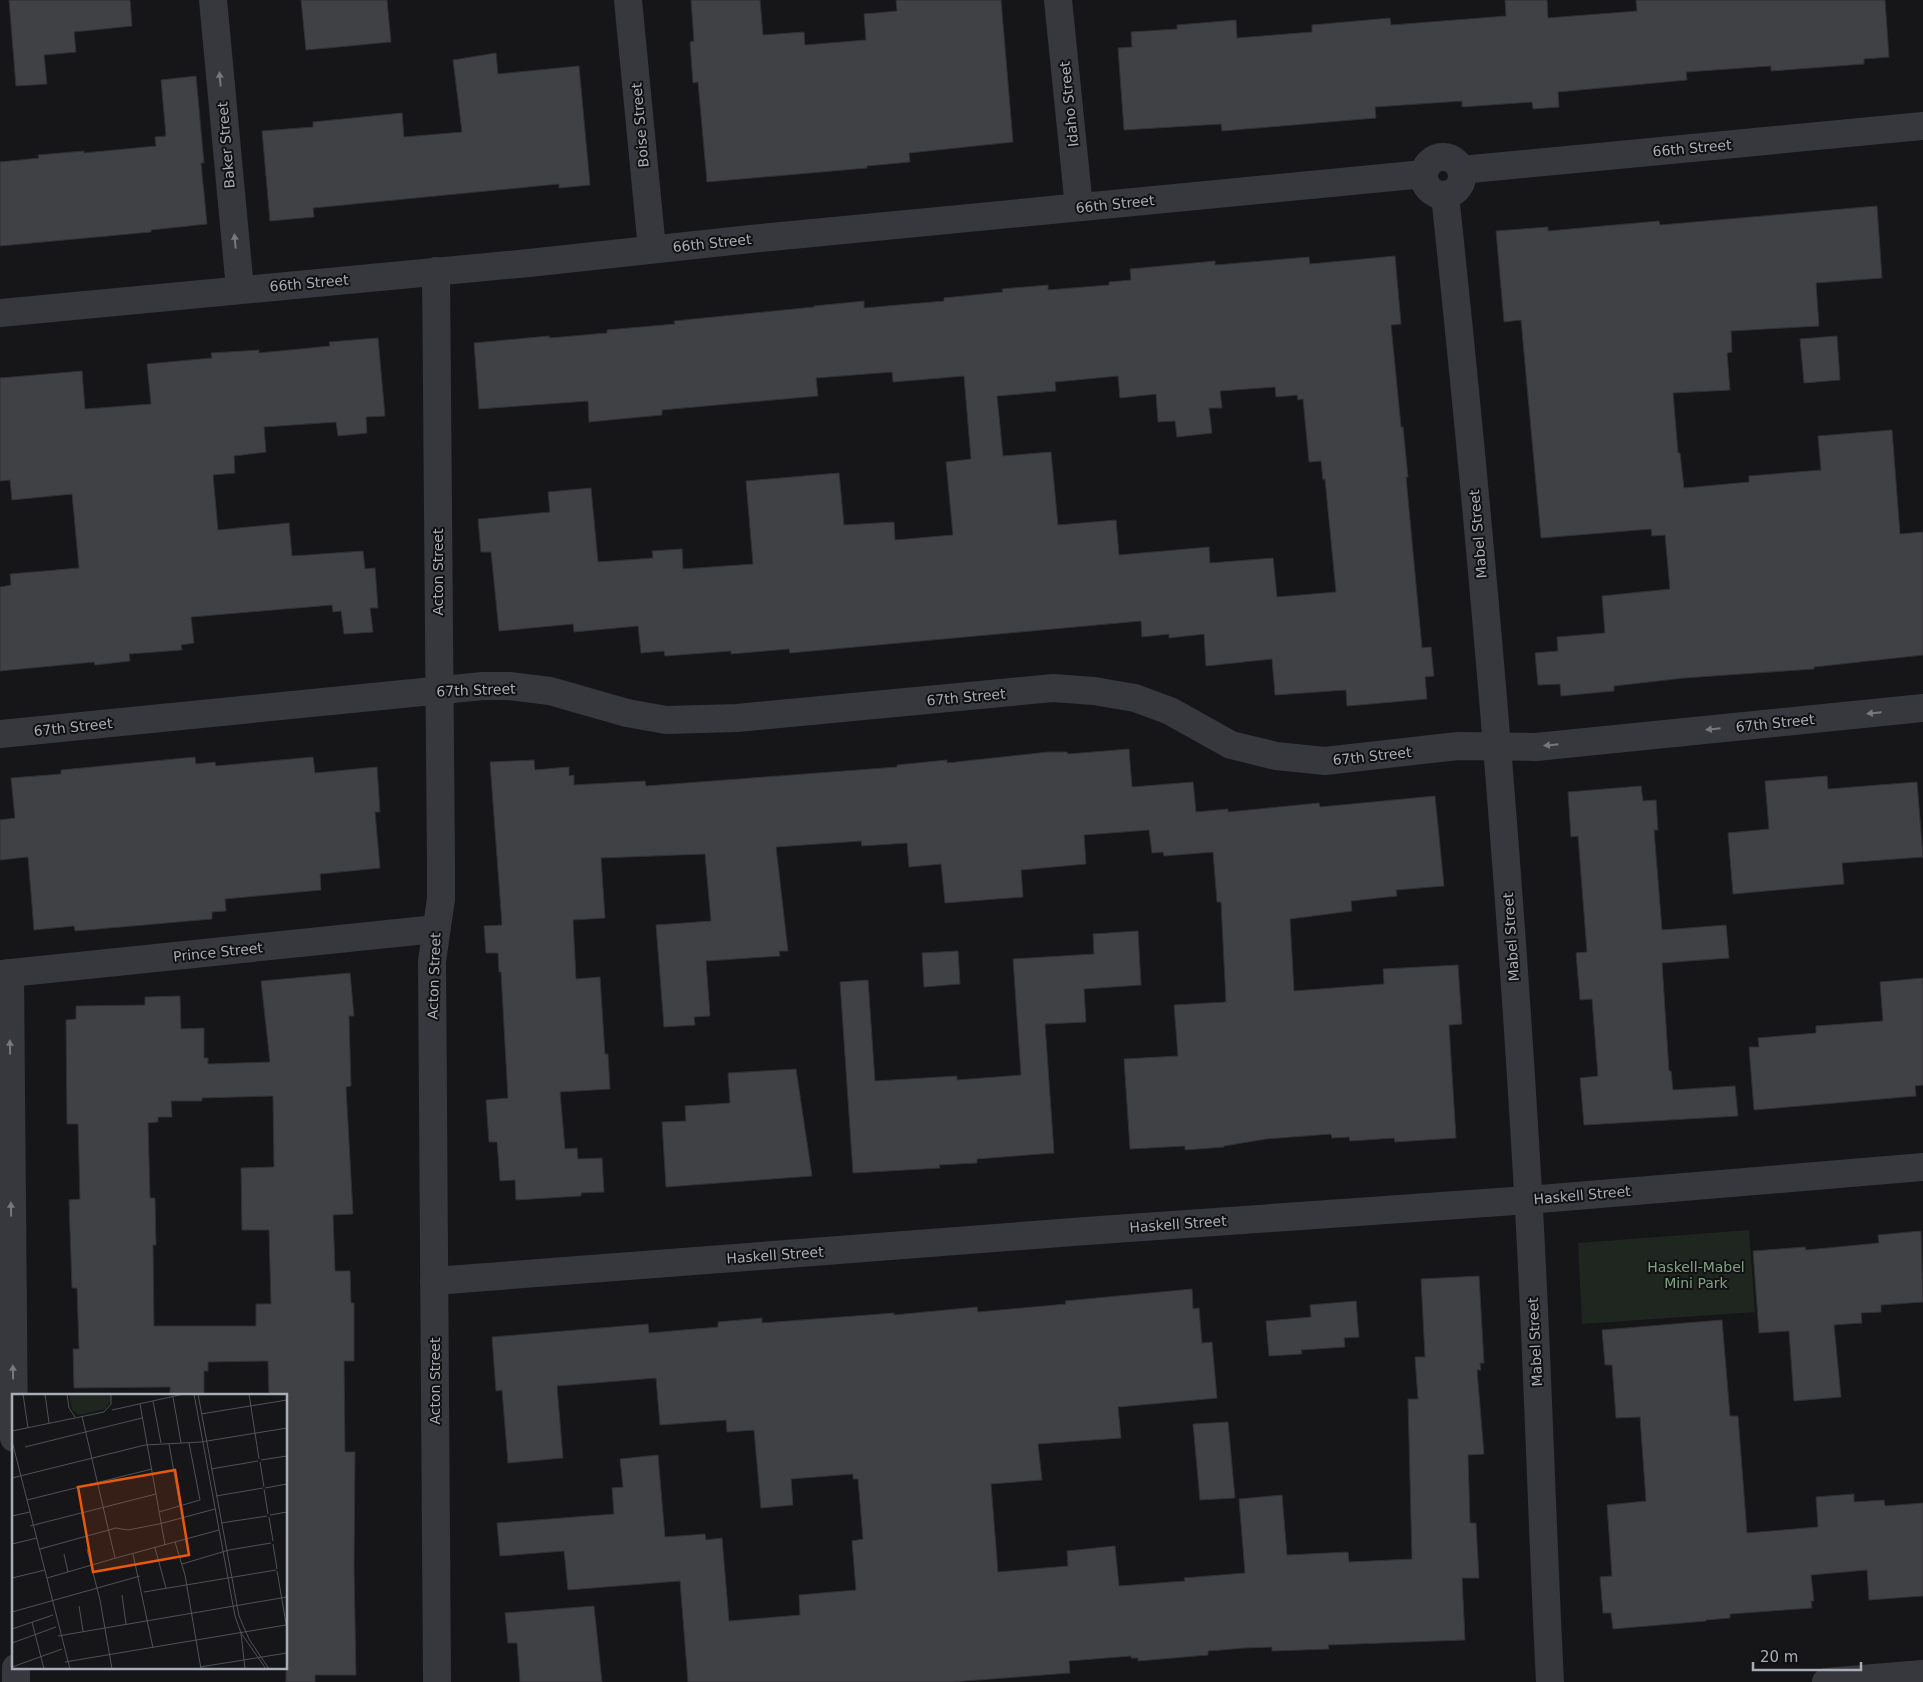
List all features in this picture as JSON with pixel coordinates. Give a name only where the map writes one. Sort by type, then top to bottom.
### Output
[{"type":"street","name":"Baker Street","points":[[213,0],[240,289]]},
{"type":"street","name":"Boise Street","points":[[628,0],[652,249]]},
{"type":"street","name":"Idaho Street","points":[[1058,0],[1079,207]]},
{"type":"street","name":"66th Street","points":[[1462,170],[1923,126]]},
{"type":"street","points":[[1441,156],[1454,160],[1462,170],[1462,176],[1457,189],[1445,195],[1436,194],[1429,190],[1425,182],[1424,174],[1429,162],[1441,156]]},
{"type":"street","name":"66th Street","points":[[0,312],[1424,174]]},
{"type":"street","name":"Mabel Street","points":[[1445,195],[1477,517],[1507,869],[1528,1200],[1550,1682]]},
{"type":"street","name":"Acton Street","points":[[436,271],[441,899],[432,961],[437,1682]]},
{"type":"street","name":"67th Street","points":[[0,734],[483,686],[509,686],[550,692],[627,714],[666,720],[737,718],[1053,688],[1094,691],[1134,698],[1170,712],[1231,745],[1276,756],[1325,761],[1458,746],[1536,747],[1923,708]]},
{"type":"street","name":"Prince Street","points":[[5,974],[436,930]]},
{"type":"street","points":[[5,974],[13,1394]]},
{"type":"street","name":"Haskell Street","points":[[434,1281],[1086,1231],[1528,1200],[1923,1167]]},
{"type":"street","points":[[1826,1682],[1923,1674]]},
{"type":"green space","name":"Haskell-Mabel Mini Park","points":[[1749,1230],[1755,1312],[1582,1324],[1578,1243]]},
{"type":"building","points":[[9,0],[130,0],[132,26],[74,32],[76,52],[44,55],[47,84],[16,86]]},
{"type":"building","points":[[301,0],[387,0],[391,42],[306,50]]},
{"type":"building","points":[[691,0],[760,0],[763,35],[804,32],[805,45],[866,40],[864,14],[897,11],[896,0],[1001,0],[1013,142],[909,153],[910,162],[867,166],[867,168],[707,182],[698,82],[693,83],[690,42],[694,41]]},
{"type":"building","points":[[1505,0],[1547,0],[1548,18],[1637,11],[1636,0],[1885,0],[1889,57],[1864,59],[1864,64],[1771,71],[1771,66],[1686,72],[1687,80],[1558,92],[1559,107],[1533,109],[1532,102],[1462,107],[1462,101],[1375,107],[1376,118],[1222,131],[1221,124],[1124,130],[1118,48],[1132,47],[1131,32],[1177,29],[1177,25],[1236,20],[1237,38],[1312,32],[1312,25],[1390,18],[1391,25],[1506,16]]},
{"type":"building","points":[[496,53],[498,74],[579,66],[590,185],[559,188],[559,184],[313,208],[314,217],[270,221],[262,131],[313,127],[313,122],[402,113],[404,137],[462,132],[453,60]]},
{"type":"building","points":[[196,76],[204,163],[201,163],[207,224],[151,230],[151,232],[0,246],[0,162],[39,158],[38,155],[84,151],[84,153],[156,146],[155,137],[166,136],[161,80]]},
{"type":"building","points":[[1877,206],[1882,278],[1816,283],[1819,326],[1731,331],[1732,352],[1727,353],[1730,390],[1673,393],[1678,453],[1680,453],[1684,488],[1749,482],[1749,476],[1821,470],[1818,436],[1892,430],[1900,534],[1923,532],[1923,655],[1814,667],[1814,669],[1684,678],[1614,686],[1614,691],[1561,696],[1560,684],[1538,685],[1535,653],[1558,651],[1557,637],[1605,633],[1602,596],[1670,589],[1665,535],[1652,536],[1651,529],[1541,538],[1521,320],[1504,322],[1496,231],[1548,227],[1548,231],[1659,221],[1660,225]]},
{"type":"building","points":[[1395,256],[1401,324],[1391,325],[1408,477],[1406,477],[1422,648],[1431,647],[1434,676],[1425,677],[1427,699],[1347,706],[1346,690],[1275,695],[1272,659],[1206,666],[1204,634],[1169,638],[1169,634],[1142,637],[1141,621],[790,653],[789,649],[731,654],[731,651],[665,656],[664,651],[641,653],[638,626],[574,632],[573,624],[499,631],[491,552],[481,552],[478,519],[550,512],[548,492],[591,488],[598,562],[653,558],[652,551],[682,549],[683,569],[753,564],[746,481],[839,473],[844,525],[894,522],[895,540],[953,535],[946,462],[971,459],[964,376],[893,382],[892,372],[816,378],[818,396],[662,410],[662,415],[589,422],[588,401],[479,409],[474,343],[607,333],[607,330],[675,324],[674,321],[864,301],[864,308],[944,301],[944,298],[1003,292],[1002,289],[1048,285],[1048,290],[1109,285],[1109,282],[1131,280],[1130,269],[1215,261],[1215,265],[1309,257],[1310,264]],"holes":[[[1118,376],[1120,398],[1156,394],[1158,422],[1175,421],[1177,437],[1212,433],[1209,408],[1222,408],[1220,391],[1275,387],[1276,397],[1297,395],[1298,400],[1303,399],[1309,462],[1321,461],[1323,480],[1325,479],[1336,592],[1277,597],[1273,558],[1210,563],[1209,547],[1119,555],[1116,520],[1058,525],[1051,452],[1003,456],[997,396],[1056,391],[1055,382]]]},
{"type":"building","points":[[1837,336],[1840,380],[1804,383],[1800,339]]},
{"type":"building","points":[[378,338],[385,416],[366,417],[367,433],[338,436],[336,422],[264,427],[266,452],[234,456],[235,473],[213,475],[218,530],[289,523],[292,556],[363,551],[365,569],[375,568],[378,608],[370,608],[373,632],[344,634],[341,611],[333,612],[332,605],[191,617],[194,643],[181,645],[182,650],[129,654],[130,661],[95,665],[94,662],[0,671],[0,587],[11,585],[10,574],[79,568],[72,494],[12,500],[10,480],[0,481],[0,378],[82,371],[85,409],[151,404],[147,364],[212,358],[211,353],[259,350],[259,353],[330,346],[329,342]]},
{"type":"building","points":[[1129,749],[1132,787],[1193,782],[1196,812],[1228,809],[1228,812],[1319,803],[1320,807],[1435,796],[1444,886],[1396,890],[1397,896],[1351,901],[1352,911],[1290,919],[1294,991],[1384,984],[1383,969],[1458,965],[1462,1024],[1449,1025],[1456,1138],[1395,1142],[1394,1138],[1350,1141],[1349,1137],[1332,1138],[1331,1134],[1266,1139],[1224,1147],[1185,1150],[1185,1146],[1130,1149],[1124,1059],[1178,1056],[1174,1005],[1226,1002],[1221,902],[1217,902],[1213,852],[1164,856],[1163,852],[1152,853],[1149,830],[1084,835],[1086,864],[1021,870],[1023,897],[945,903],[941,864],[909,867],[907,843],[862,846],[861,841],[776,847],[788,951],[779,951],[780,956],[706,961],[710,1016],[694,1017],[695,1025],[664,1027],[656,925],[711,921],[705,854],[601,858],[605,918],[573,920],[576,979],[600,977],[605,1054],[608,1054],[610,1089],[560,1092],[565,1149],[577,1148],[578,1159],[602,1158],[604,1192],[581,1193],[581,1196],[516,1200],[515,1180],[500,1181],[497,1142],[489,1142],[486,1100],[508,1098],[501,972],[499,972],[498,953],[486,953],[484,926],[502,925],[490,762],[534,760],[535,770],[569,767],[569,776],[574,775],[574,785],[645,781],[646,786],[897,767],[897,765],[947,760],[947,763],[1048,752],[1067,752],[1068,754]]},
{"type":"building","points":[[195,757],[196,764],[215,762],[216,766],[313,757],[315,773],[377,767],[380,812],[375,812],[380,868],[320,874],[321,890],[225,899],[226,911],[212,912],[212,919],[75,931],[74,926],[34,930],[28,857],[0,860],[0,820],[15,818],[11,778],[61,774],[61,770]]},
{"type":"building","points":[[1827,776],[1828,789],[1917,782],[1923,857],[1842,863],[1844,884],[1733,894],[1728,833],[1769,829],[1765,781]]},
{"type":"building","points":[[1641,786],[1643,801],[1656,800],[1658,830],[1654,830],[1662,930],[1726,925],[1729,958],[1662,963],[1669,1071],[1671,1071],[1673,1090],[1735,1086],[1738,1116],[1584,1125],[1580,1078],[1598,1076],[1592,999],[1580,1000],[1576,953],[1587,952],[1578,836],[1571,837],[1568,792]]},
{"type":"building","points":[[1138,931],[1141,985],[1084,989],[1086,1022],[1045,1024],[1054,1153],[977,1159],[977,1163],[939,1165],[940,1168],[853,1173],[840,982],[868,980],[875,1081],[957,1076],[957,1080],[1021,1075],[1013,959],[1094,954],[1093,934]]},
{"type":"building","points":[[958,951],[960,984],[924,987],[922,953]]},
{"type":"building","points":[[350,973],[354,1016],[349,1016],[351,1086],[346,1087],[353,1214],[333,1215],[335,1271],[350,1271],[351,1303],[354,1303],[354,1361],[344,1361],[345,1452],[355,1452],[354,1568],[356,1675],[315,1675],[315,1682],[286,1682],[286,1670],[288,1670],[288,1394],[269,1394],[268,1361],[208,1362],[208,1371],[204,1371],[204,1394],[170,1394],[170,1387],[74,1388],[73,1349],[79,1349],[77,1288],[72,1288],[69,1200],[80,1199],[78,1124],[67,1124],[66,1020],[76,1019],[76,1006],[145,1005],[145,997],[180,996],[181,1029],[204,1028],[204,1058],[208,1058],[208,1064],[270,1062],[261,981]],"holes":[[[273,1096],[274,1167],[241,1168],[242,1230],[269,1230],[271,1304],[256,1304],[256,1326],[154,1326],[153,1245],[156,1245],[155,1198],[150,1198],[148,1123],[158,1122],[158,1117],[172,1117],[171,1101],[202,1101],[202,1098]]]},
{"type":"building","points":[[1923,978],[1923,1085],[1915,1086],[1916,1096],[1754,1110],[1749,1047],[1759,1047],[1758,1038],[1816,1033],[1816,1026],[1883,1021],[1880,982]]},
{"type":"building","points":[[796,1069],[812,1176],[666,1187],[662,1122],[686,1121],[685,1106],[730,1103],[728,1073]]},
{"type":"building","points":[[1921,1231],[1923,1302],[1881,1305],[1881,1312],[1861,1313],[1862,1323],[1834,1325],[1841,1397],[1794,1401],[1789,1331],[1759,1333],[1753,1251],[1805,1247],[1806,1250],[1879,1243],[1878,1235]]},
{"type":"building","points":[[1479,1276],[1484,1363],[1480,1363],[1481,1370],[1477,1370],[1484,1454],[1468,1455],[1470,1523],[1476,1523],[1479,1578],[1462,1578],[1465,1640],[1328,1645],[1329,1649],[1272,1651],[1272,1647],[1245,1648],[1208,1651],[1208,1655],[1138,1661],[1138,1658],[1131,1658],[1131,1656],[1069,1661],[1070,1673],[952,1682],[688,1682],[680,1581],[568,1590],[564,1551],[500,1556],[497,1523],[614,1514],[612,1488],[623,1487],[620,1459],[658,1455],[665,1537],[705,1534],[706,1540],[722,1538],[729,1621],[800,1615],[799,1595],[856,1590],[852,1541],[863,1539],[858,1479],[853,1479],[853,1474],[791,1479],[793,1505],[761,1508],[754,1430],[727,1432],[726,1420],[660,1425],[656,1378],[557,1386],[563,1458],[508,1463],[502,1390],[496,1391],[492,1337],[648,1324],[649,1333],[718,1327],[718,1322],[762,1318],[762,1323],[894,1313],[894,1315],[977,1307],[978,1312],[1066,1304],[1065,1301],[1192,1289],[1193,1309],[1199,1308],[1202,1343],[1212,1342],[1217,1398],[1118,1407],[1121,1438],[1038,1444],[1042,1480],[991,1484],[998,1572],[1068,1566],[1067,1551],[1115,1546],[1119,1586],[1185,1581],[1184,1578],[1245,1573],[1239,1499],[1282,1495],[1287,1555],[1348,1552],[1349,1562],[1412,1559],[1408,1399],[1418,1399],[1415,1357],[1425,1357],[1421,1279]]},
{"type":"building","points":[[1356,1301],[1359,1337],[1344,1338],[1345,1347],[1301,1350],[1302,1354],[1269,1356],[1266,1321],[1311,1317],[1310,1305]]},
{"type":"building","points":[[1722,1320],[1730,1416],[1738,1416],[1747,1533],[1818,1527],[1816,1497],[1854,1494],[1854,1502],[1884,1500],[1885,1506],[1923,1503],[1923,1596],[1869,1600],[1867,1570],[1811,1575],[1814,1601],[1811,1601],[1812,1608],[1730,1614],[1730,1618],[1613,1629],[1611,1613],[1603,1613],[1600,1577],[1612,1576],[1607,1505],[1646,1501],[1640,1417],[1616,1418],[1612,1365],[1605,1365],[1602,1330]]},
{"type":"building","points":[[1228,1422],[1235,1498],[1200,1500],[1193,1424]]},
{"type":"building","points":[[594,1606],[602,1682],[520,1682],[517,1643],[508,1643],[505,1613]]}]
